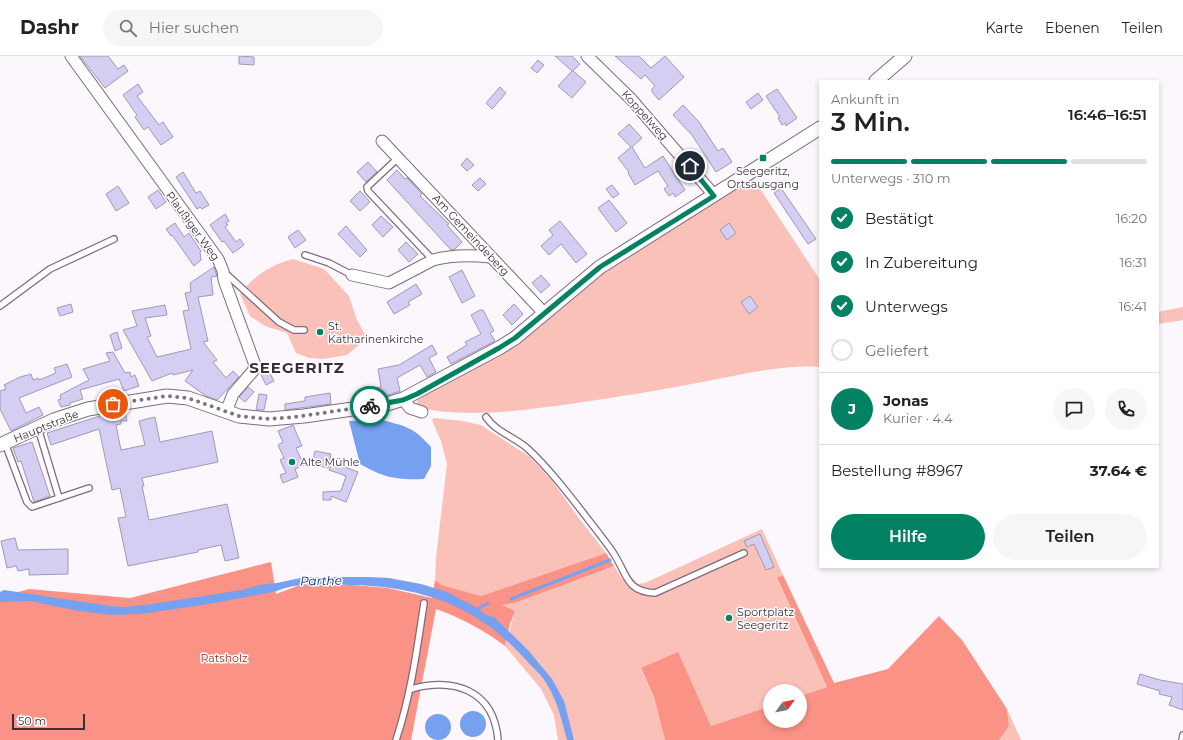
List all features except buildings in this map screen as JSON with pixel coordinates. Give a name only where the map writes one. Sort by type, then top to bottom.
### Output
[{"type":"street","name":"Plaußiger Weg","points":[[72,56],[218,259],[254,365],[253,371],[233,394],[226,412]]},
{"type":"street","name":"Koppelweg","points":[[587,56],[631,99],[714,196]]},
{"type":"street","points":[[877,80],[905,56]]},
{"type":"street","name":"Hauptstraße","points":[[2,444],[54,420],[88,409],[167,396],[188,398],[226,412],[252,417],[286,418],[387,404],[403,400],[515,338],[600,267],[819,129]]},
{"type":"street","name":"Am Gemeindeberg","points":[[382,141],[544,313]]},
{"type":"street","points":[[352,275],[389,283],[433,260],[475,255],[490,257]]},
{"type":"street","points":[[403,400],[410,408],[422,412]]},
{"type":"lane","points":[[398,158],[367,187],[368,191],[433,260]]},
{"type":"lane","points":[[0,306],[50,269],[114,239]]},
{"type":"lane","points":[[306,254],[329,263],[352,275]]},
{"type":"lane","points":[[223,271],[279,322],[294,330],[304,330]]},
{"type":"lane","points":[[486,417],[490,424],[526,448],[556,480],[614,554],[630,585],[637,590],[645,593],[655,593],[744,553]]},
{"type":"lane","points":[[38,427],[59,498]]},
{"type":"lane","points":[[2,444],[27,502],[32,507],[89,488]]},
{"type":"lane","points":[[396,740],[411,689],[424,603]]},
{"type":"lane","points":[[411,689],[439,684],[450,685],[473,693],[490,710],[498,740]]},
{"type":"lane","points":[[1182,740],[1183,735]]},
{"type":"shaded area","points":[[753,178],[819,278],[819,367],[789,367],[758,371],[632,395],[523,410],[469,413],[441,411],[417,406],[417,400],[420,398],[495,356],[597,275]]},
{"type":"shaded area","points":[[293,259],[324,269],[349,296],[357,320],[367,338],[347,355],[323,359],[309,358],[296,353],[287,333],[265,326],[250,316],[240,294],[250,282],[263,272],[278,264]]},
{"type":"shaded area","points":[[1183,307],[1183,320],[1159,324],[1159,312]]},
{"type":"shaded area","points":[[434,418],[481,425],[530,457],[553,482],[606,553],[481,596],[440,585],[435,580],[436,558],[447,464],[441,441],[432,420]]},
{"type":"shaded area","points":[[762,529],[783,575],[777,579],[827,687],[807,694],[807,684],[763,684],[763,708],[711,726],[678,653],[641,669],[654,697],[665,740],[558,740],[554,715],[541,689],[505,646],[515,611],[501,605],[515,603],[614,566],[622,579],[628,574],[638,584],[645,583]]},
{"type":"shaded area","points":[[1007,709],[1021,740],[999,740],[1009,726]]},
{"type":"green space","name":"Ratsholz","points":[[606,553],[614,566],[515,603],[502,605],[515,611],[510,624],[505,646],[472,625],[436,609],[411,740],[0,740],[0,597],[29,589],[130,598],[271,562],[276,594],[300,585],[352,585],[388,588],[432,598],[435,580],[441,585],[481,596]]},
{"type":"green space","points":[[783,575],[834,683],[888,669],[939,616],[962,640],[1007,709],[1009,726],[999,740],[665,740],[654,697],[641,668],[678,652],[711,726],[763,708],[763,728],[807,728],[807,694],[827,687],[777,578]]},
{"type":"water","points":[[382,420],[410,429],[419,435],[431,447],[431,466],[424,479],[391,477],[360,464],[349,421]]},
{"type":"water","name":"Parthe","points":[[305,577],[389,578],[421,584],[447,592],[474,606],[486,615],[494,617],[528,650],[552,679],[564,701],[574,740],[567,740],[557,706],[546,682],[508,642],[488,626],[468,613],[446,602],[400,589],[375,586],[312,584],[294,586],[277,591],[215,603],[141,614],[112,615],[79,611],[29,601],[0,602],[0,592],[4,590],[124,607],[242,590],[259,585]]},
{"type":"water","points":[[473,711],[482,715],[486,724],[482,733],[473,737],[464,733],[460,724],[464,715]]},
{"type":"water","points":[[438,714],[447,718],[451,727],[447,736],[438,740],[429,736],[425,727],[429,718]]},
{"type":"waterway","points":[[511,599],[610,560]]},
{"type":"waterway","points":[[476,610],[488,603]]},
{"type":"way so far","points":[[113,404],[167,396],[188,398],[239,416],[269,419],[295,417],[370,406]]},
{"type":"place","name":"Seegeritz, Ortsausgang","points":[[763,158]]},
{"type":"place","name":"St. Katharinenkirche","points":[[320,332]]},
{"type":"place","name":"Alte Mühle","points":[[292,462]]},
{"type":"place","name":"Sportplatz Seegeritz","points":[[729,618]]},
{"type":"district","name":"SEEGERITZ","points":[[297,368]]},
{"type":"route","points":[[370,406],[403,400],[417,394],[499,348],[515,338],[600,267],[714,196],[706,184],[690,166]]}]
